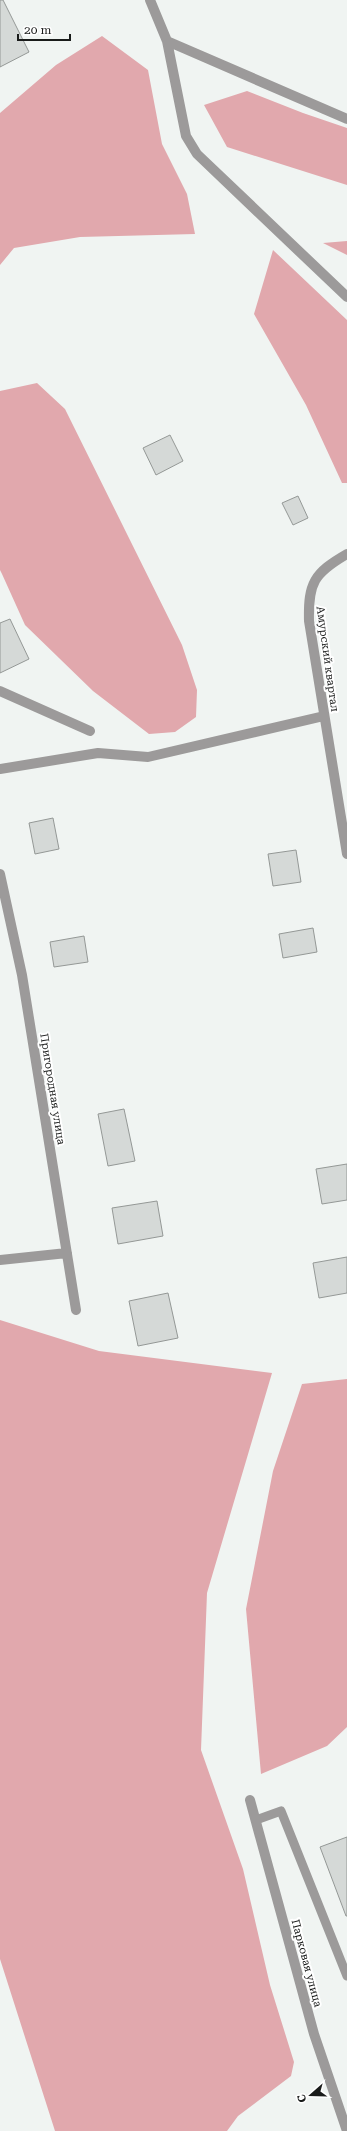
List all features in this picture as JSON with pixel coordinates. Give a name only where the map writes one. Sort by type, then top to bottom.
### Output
[{"type":"street","points":[[150,0],[167,41],[186,136],[197,154],[347,297]]},
{"type":"street","points":[[167,41],[347,119]]},
{"type":"street","name":"Амурский квартал","points":[[347,554],[325,567],[312,586],[308,601],[309,621],[347,854]]},
{"type":"street","points":[[0,691],[90,730]]},
{"type":"street","points":[[0,769],[98,753],[148,757],[324,716]]},
{"type":"street","name":"Пригородная улица","points":[[0,874],[22,975],[76,1310]]},
{"type":"street","points":[[0,1260],[67,1253]]},
{"type":"street","name":"Парковая улица","points":[[250,1800],[314,2034],[347,2131]]},
{"type":"lane","points":[[256,1820],[282,1810],[347,1976]]},
{"type":"shaded area","points":[[102,36],[148,70],[162,144],[187,194],[195,234],[80,237],[14,248],[0,265],[0,113],[56,65]]},
{"type":"shaded area","points":[[247,91],[303,113],[347,128],[347,185],[227,147],[204,105]]},
{"type":"shaded area","points":[[347,241],[347,255],[323,243]]},
{"type":"shaded area","points":[[273,250],[347,320],[347,483],[342,483],[306,405],[254,314]]},
{"type":"shaded area","points":[[37,383],[65,409],[182,645],[197,690],[196,717],[175,732],[149,734],[93,691],[25,625],[0,570],[0,391]]},
{"type":"shaded area","points":[[0,1320],[99,1351],[272,1373],[207,1593],[201,1750],[243,1869],[270,1985],[294,2062],[291,2076],[238,2116],[227,2131],[55,2131],[0,1959]]},
{"type":"shaded area","points":[[347,1379],[347,1727],[327,1746],[261,1774],[246,1609],[273,1471],[302,1384]]},
{"type":"building","points":[[0,0],[3,0],[29,52],[0,67]]},
{"type":"building","points":[[170,435],[183,461],[156,475],[143,448]]},
{"type":"building","points":[[298,496],[308,518],[293,525],[282,503]]},
{"type":"building","points":[[10,619],[29,659],[0,673],[0,623]]},
{"type":"building","points":[[53,818],[59,849],[35,854],[29,823]]},
{"type":"building","points":[[296,850],[301,882],[273,886],[268,854]]},
{"type":"building","points":[[313,928],[317,952],[283,958],[279,934]]},
{"type":"building","points":[[84,936],[88,962],[54,967],[50,942]]},
{"type":"building","points":[[124,1109],[135,1161],[108,1166],[98,1114]]},
{"type":"building","points":[[347,1164],[347,1200],[322,1204],[316,1169]]},
{"type":"building","points":[[157,1201],[163,1236],[118,1244],[112,1208]]},
{"type":"building","points":[[347,1257],[347,1293],[319,1298],[313,1263]]},
{"type":"building","points":[[168,1293],[178,1338],[138,1346],[129,1301]]},
{"type":"building","points":[[347,1837],[347,1916],[346,1916],[320,1847]]}]
